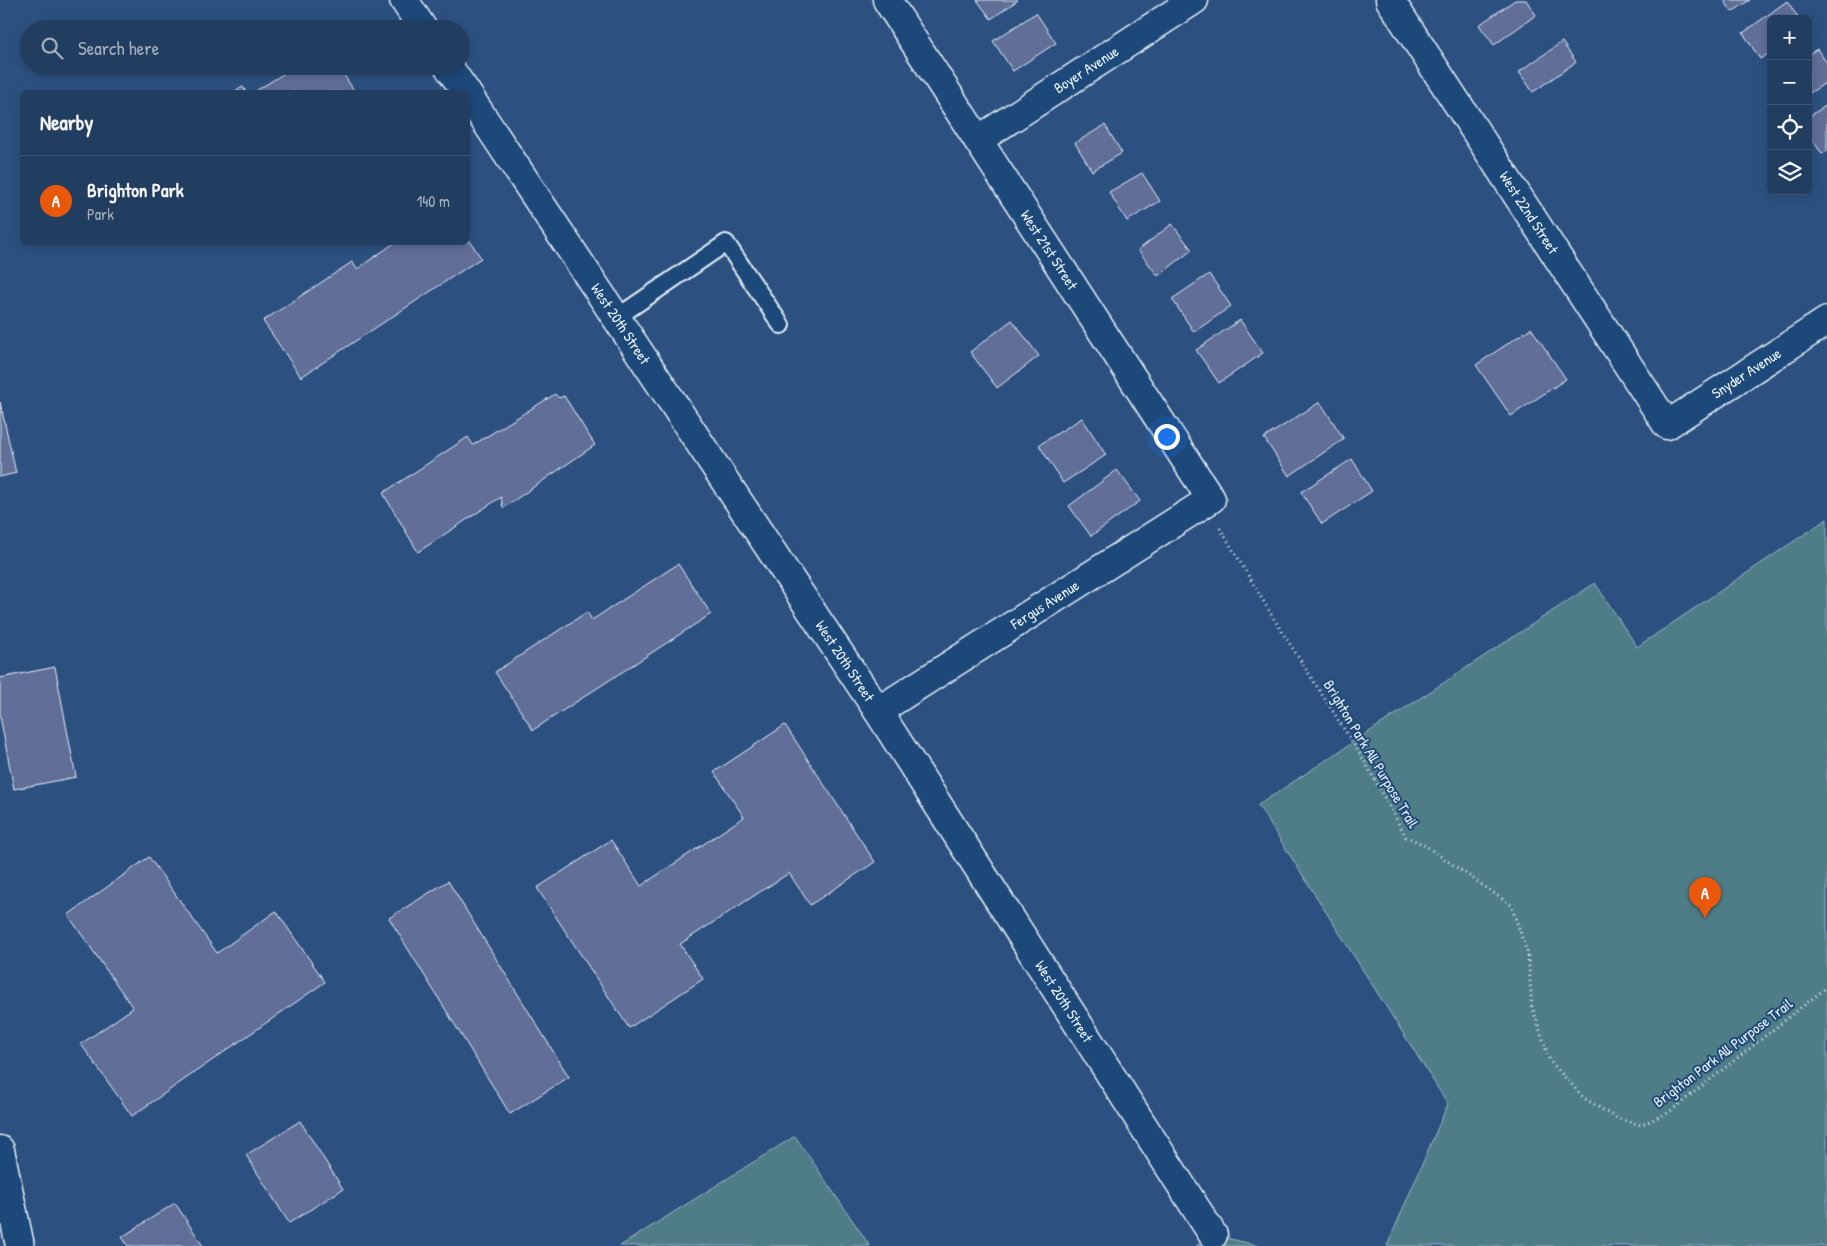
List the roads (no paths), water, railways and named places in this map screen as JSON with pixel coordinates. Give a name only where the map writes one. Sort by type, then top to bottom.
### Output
[{"type":"street","points":[[404,0],[417,20]]},
{"type":"street","name":"West 21st Street","points":[[887,0],[1211,499]]},
{"type":"street","name":"Boyer Avenue","points":[[978,140],[1194,0]]},
{"type":"street","name":"West 22nd Street","points":[[1390,0],[1667,425]]},
{"type":"street","name":"West 20th Street","points":[[454,75],[464,90]]},
{"type":"street","name":"West 20th Street","points":[[470,99],[878,711],[1213,1235]]},
{"type":"street","name":"Snyder Avenue","points":[[1667,425],[1827,321]]},
{"type":"street","name":"Fergus Avenue","points":[[878,711],[1211,499]]},
{"type":"street","points":[[0,1150],[20,1246]]},
{"type":"lane","points":[[616,318],[726,243],[781,325]]},
{"type":"place","name":"Brighton Park","points":[[1705,918]]}]
